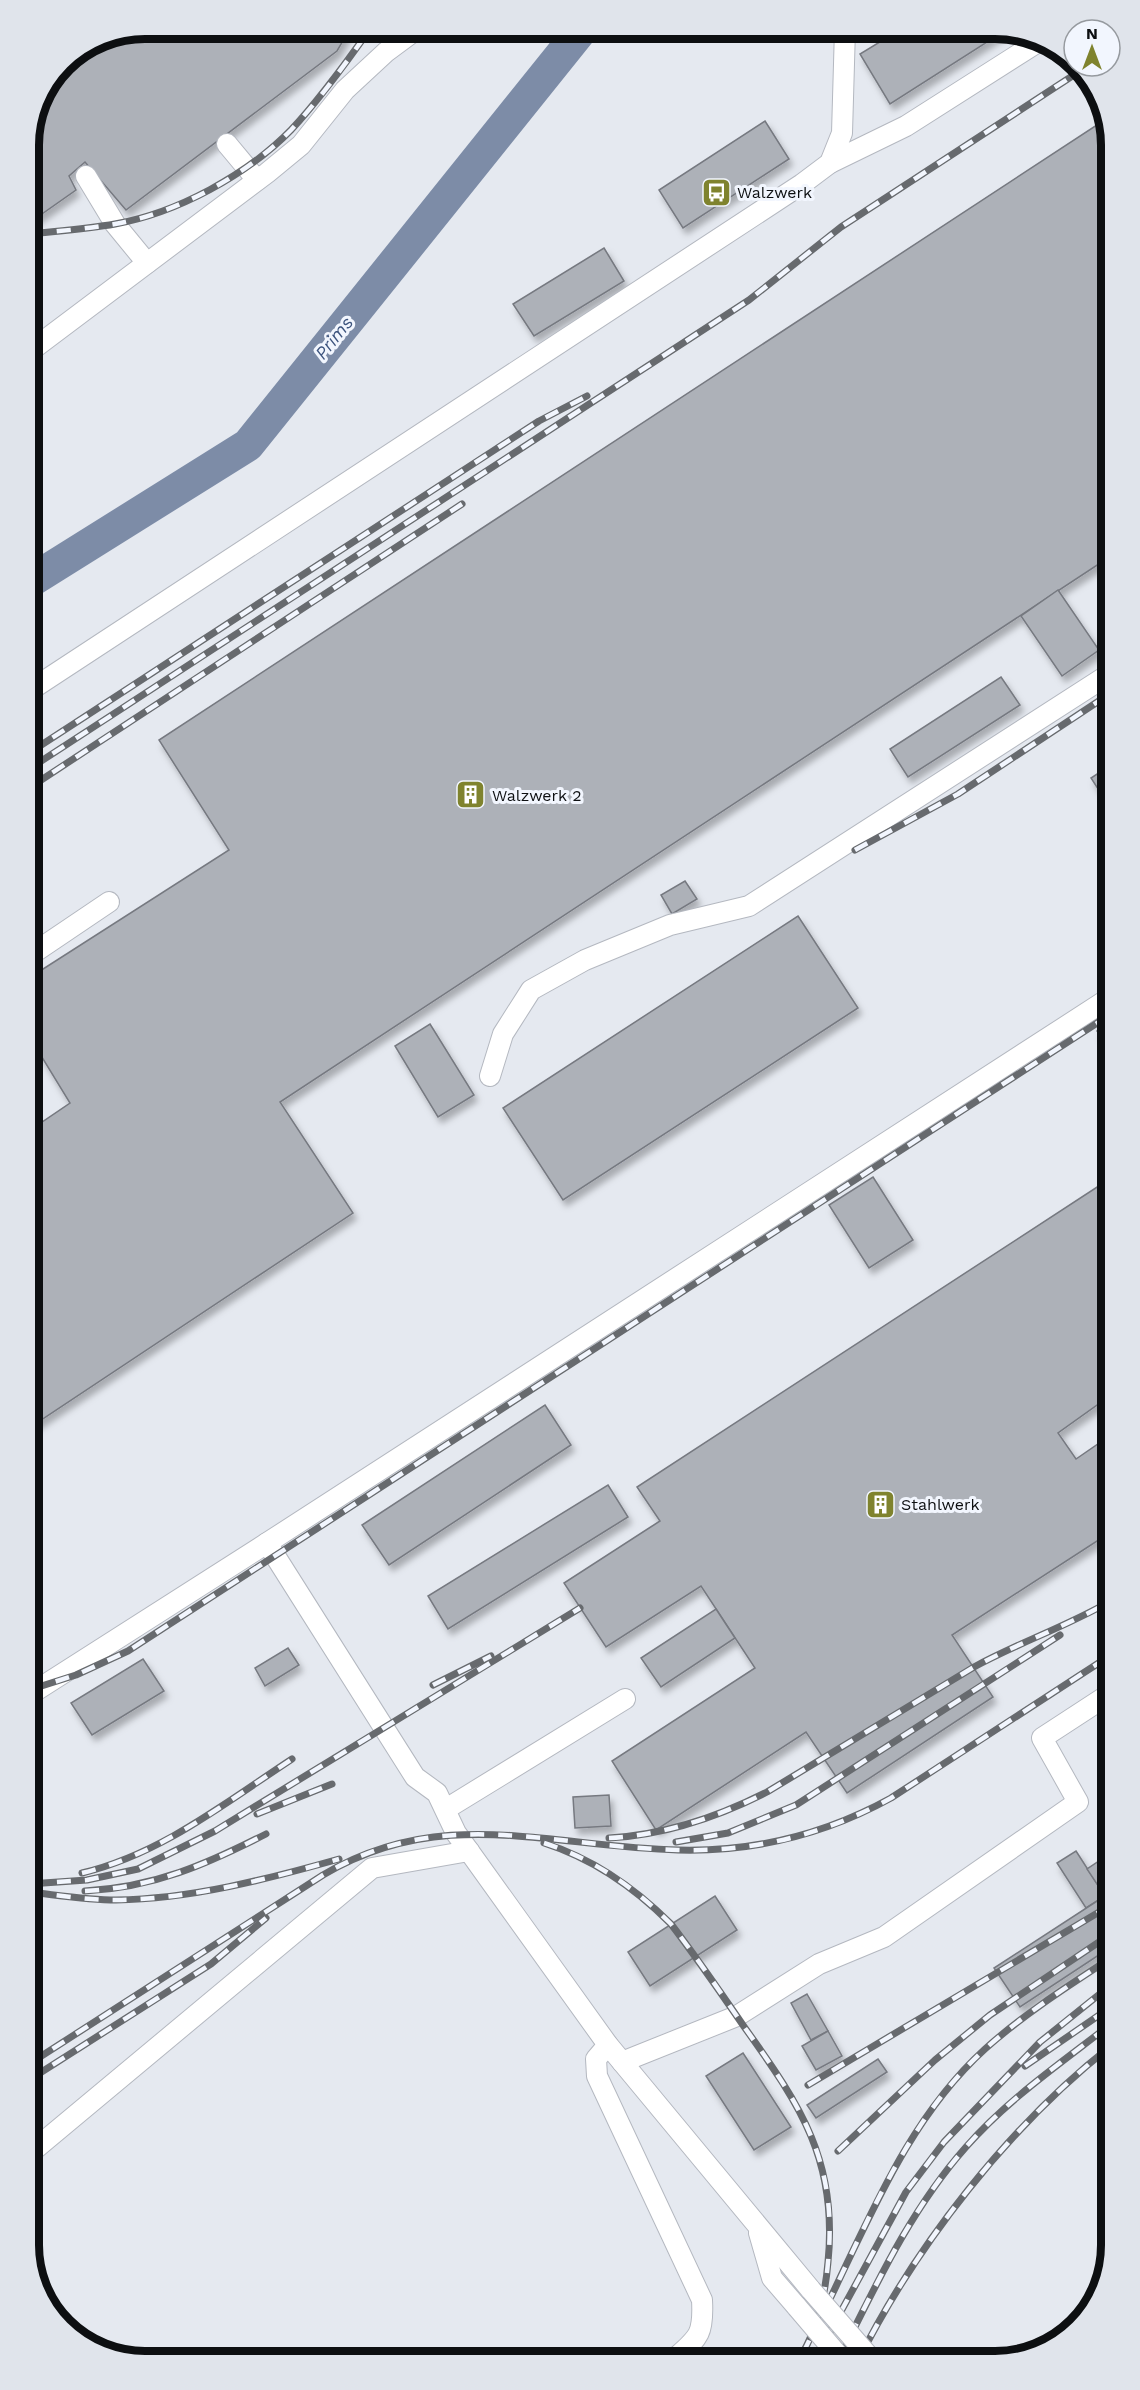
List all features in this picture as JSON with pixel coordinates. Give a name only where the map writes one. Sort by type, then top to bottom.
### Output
[{"type":"lane","points":[[39,344],[301,145],[345,90],[404,39]]},
{"type":"lane","points":[[830,163],[842,134],[845,39]]},
{"type":"lane","points":[[39,684],[451,416],[802,184],[830,163],[906,126],[1032,46]]},
{"type":"lane","points":[[227,144],[257,180]]},
{"type":"lane","points":[[86,176],[115,224],[147,263]]},
{"type":"lane","points":[[490,1076],[503,1034],[531,990],[585,960],[670,925],[749,906],[1101,680]]},
{"type":"lane","points":[[39,949],[109,902]]},
{"type":"lane","points":[[39,1688],[1101,1005]]},
{"type":"lane","points":[[267,1543],[415,1777],[436,1792],[456,1833],[608,2045],[864,2351]]},
{"type":"lane","points":[[446,1809],[625,1698]]},
{"type":"lane","points":[[622,2062],[737,2016],[819,1964],[885,1937],[1078,1803],[1042,1738],[1101,1700]]},
{"type":"lane","points":[[39,2145],[372,1868],[469,1851]]},
{"type":"lane","points":[[608,2045],[596,2059],[597,2076],[702,2300],[703,2325],[695,2342],[684,2351]]},
{"type":"lane","points":[[757,2225],[772,2278],[834,2351]]},
{"type":"building","points":[[145,39],[344,39],[337,51],[126,210],[85,162],[69,176],[76,190],[39,216],[39,138],[47,105],[65,75],[75,65],[98,50],[124,41]]},
{"type":"building","points":[[885,39],[992,39],[890,104],[860,54]]},
{"type":"building","points":[[765,121],[789,159],[683,228],[659,190]]},
{"type":"building","name":"Walzwerk 2","points":[[1099,124],[1101,145],[1101,563],[280,1102],[353,1213],[39,1421],[39,1124],[70,1103],[39,1052],[39,972],[229,850],[159,740]]},
{"type":"building","points":[[604,248],[624,281],[534,336],[513,304]]},
{"type":"building","points":[[1058,590],[1099,650],[1062,676],[1021,616]]},
{"type":"building","points":[[1001,677],[1020,705],[908,777],[890,749]]},
{"type":"building","points":[[1101,772],[1101,794],[1091,778]]},
{"type":"building","points":[[685,881],[697,899],[672,914],[661,895]]},
{"type":"building","points":[[798,916],[858,1008],[563,1200],[503,1108]]},
{"type":"building","points":[[430,1024],[474,1095],[438,1117],[395,1046]]},
{"type":"building","points":[[873,1177],[913,1240],[869,1268],[829,1205]]},
{"type":"building","name":"Stahlwerk","points":[[1101,1185],[1101,1402],[1058,1433],[1076,1459],[1101,1442],[1101,1538],[952,1635],[993,1697],[847,1793],[806,1732],[656,1830],[612,1761],[755,1668],[701,1586],[606,1647],[564,1583],[660,1521],[637,1487]]},
{"type":"building","points":[[545,1405],[571,1445],[389,1565],[362,1525]]},
{"type":"building","points":[[608,1485],[628,1517],[448,1629],[428,1596]]},
{"type":"building","points":[[716,1609],[735,1638],[661,1687],[641,1658]]},
{"type":"building","points":[[288,1648],[299,1665],[265,1686],[255,1668]]},
{"type":"building","points":[[143,1659],[164,1691],[92,1735],[71,1703]]},
{"type":"building","points":[[609,1795],[611,1826],[575,1828],[573,1797]]},
{"type":"building","points":[[1076,1851],[1101,1890],[1101,1899],[1086,1908],[1057,1863]]},
{"type":"building","points":[[1101,1860],[1101,1890],[1087,1869]]},
{"type":"building","points":[[715,1896],[737,1930],[650,1986],[628,1952]]},
{"type":"building","points":[[1101,1898],[1101,1954],[1020,2007],[994,1968]]},
{"type":"building","points":[[807,1994],[828,2031],[811,2040],[791,2003]]},
{"type":"building","points":[[828,2031],[842,2056],[816,2070],[802,2046]]},
{"type":"building","points":[[743,2053],[791,2127],[754,2150],[706,2076]]},
{"type":"building","points":[[878,2059],[887,2072],[816,2118],[807,2105]]},
{"type":"waterway","name":"Prims","points":[[39,576],[248,445],[574,39]]},
{"type":"railway","points":[[39,233],[139,219],[186,201],[232,177],[273,147],[291,130],[363,39]]},
{"type":"railway","points":[[39,762],[749,300],[841,227],[1069,78]]},
{"type":"railway","points":[[39,746],[539,421],[587,396]]},
{"type":"railway","points":[[39,781],[462,504]]},
{"type":"railway","points":[[855,850],[958,794],[1101,700]]},
{"type":"railway","points":[[39,1687],[76,1675],[128,1651],[1101,1020]]},
{"type":"railway","points":[[609,1838],[670,1829],[710,1817],[748,1801],[767,1792],[974,1667],[1101,1606]]},
{"type":"railway","points":[[39,1883],[87,1880],[138,1869],[215,1831],[580,1608]]},
{"type":"railway","points":[[676,1842],[728,1833],[796,1805],[1060,1635]]},
{"type":"railway","points":[[433,1685],[491,1656]]},
{"type":"railway","points":[[39,2058],[323,1875],[367,1853],[411,1841],[454,1835],[497,1835],[678,1850],[734,1848],[788,1839],[840,1822],[891,1798],[1101,1662]]},
{"type":"railway","points":[[82,1873],[139,1853],[165,1840],[192,1825],[292,1759]]},
{"type":"railway","points":[[257,1814],[332,1784]]},
{"type":"railway","points":[[85,1891],[134,1885],[179,1873],[266,1834]]},
{"type":"railway","points":[[544,1843],[580,1857],[613,1876],[643,1898],[671,1924],[765,2056],[799,2110],[821,2165],[830,2226],[825,2288],[815,2326],[804,2351]]},
{"type":"railway","points":[[39,1893],[105,1900],[172,1896],[229,1887],[339,1859]]},
{"type":"railway","points":[[808,2085],[1101,1911]]},
{"type":"railway","points":[[39,2074],[211,1964],[266,1918]]},
{"type":"railway","points":[[838,2151],[935,2060],[990,2015],[1101,1941]]},
{"type":"railway","points":[[827,2305],[894,2169],[934,2105],[985,2049],[1046,2001],[1101,1965]]},
{"type":"railway","points":[[819,2351],[906,2192],[944,2142],[1040,2042],[1101,1993]]},
{"type":"railway","points":[[1025,2066],[1101,2014]]},
{"type":"railway","points":[[843,2351],[895,2250],[946,2171],[999,2113],[1101,2032]]},
{"type":"railway","points":[[863,2351],[907,2274],[968,2190],[1037,2112],[1101,2054]]},
{"type":"place","name":"Walzwerk","points":[[716,192]]},
{"type":"place","name":"Walzwerk 2","points":[[471,795]]},
{"type":"place","name":"Stahlwerk","points":[[880,1504]]}]
